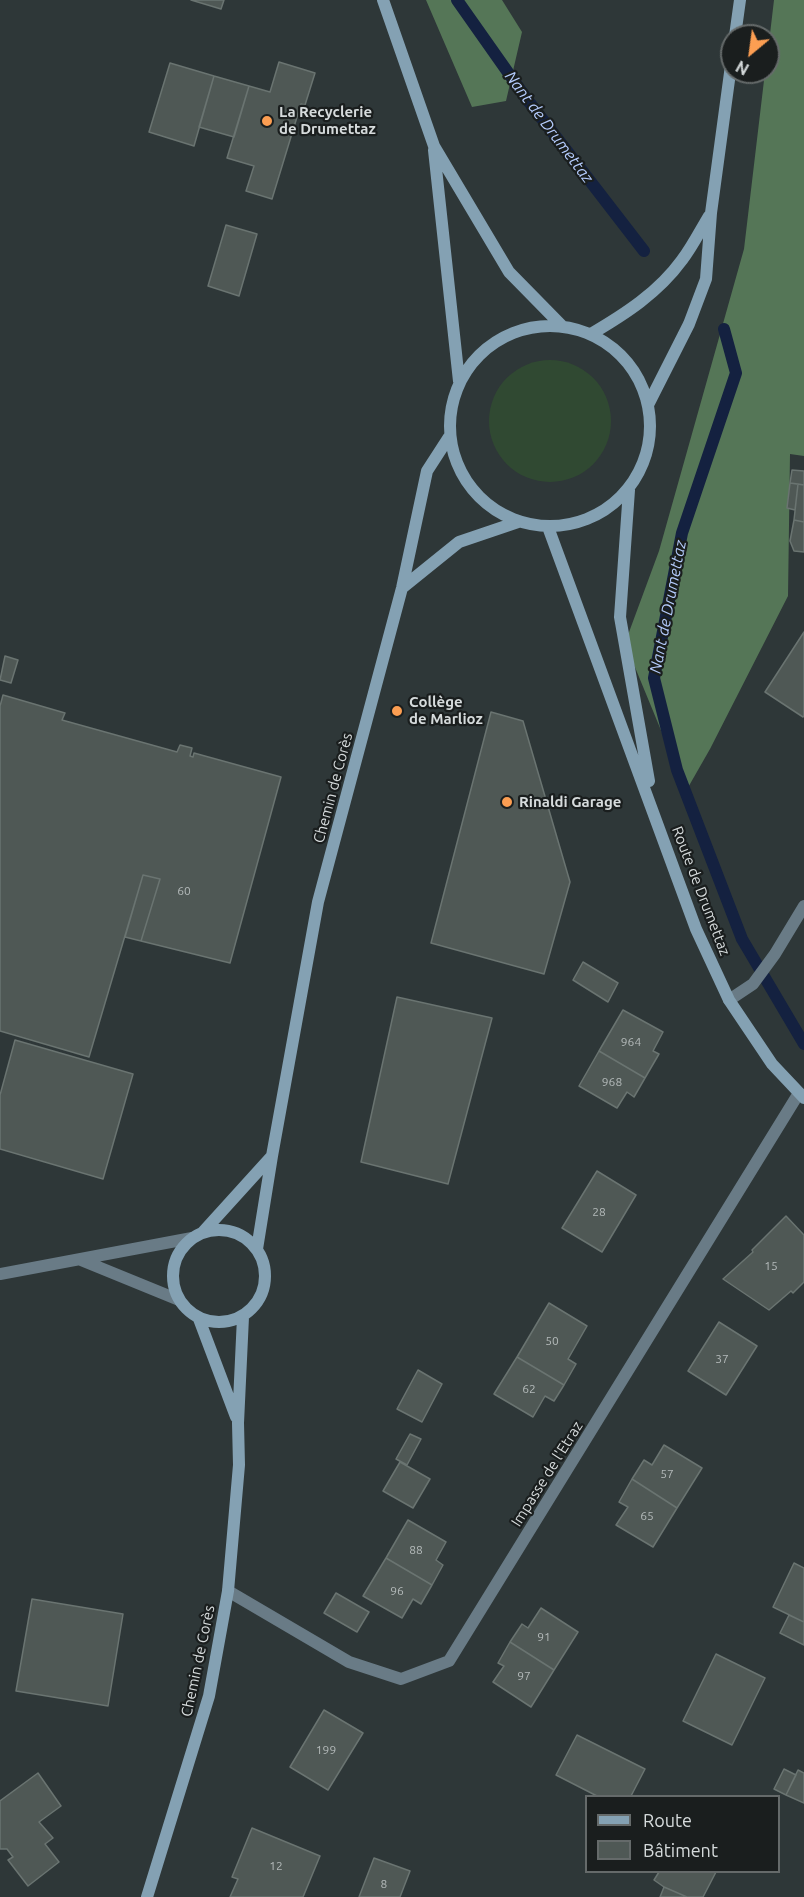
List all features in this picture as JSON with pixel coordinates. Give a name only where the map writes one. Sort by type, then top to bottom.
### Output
[{"type":"main road","points":[[383,0],[434,146],[509,272],[562,326]]},
{"type":"main road","points":[[737,24],[740,0]]},
{"type":"main road","points":[[649,403],[688,324],[706,279],[711,213],[728,84]]},
{"type":"main road","points":[[434,146],[459,381]]},
{"type":"main road","points":[[591,334],[624,315],[656,290],[682,261],[711,213]]},
{"type":"main road","points":[[562,326],[591,334],[617,351],[637,374],[649,403],[651,433],[644,463],[629,490],[606,510],[579,523],[548,527],[518,522],[492,509],[471,489],[456,465],[449,437],[450,409],[459,381],[477,356],[501,337],[531,327],[562,326]]},
{"type":"main road","name":"Chemin de Corès","points":[[257,1249],[318,902],[402,588],[427,471],[449,437]]},
{"type":"main road","name":"Route de Drumettaz","points":[[629,490],[620,617],[654,811]]},
{"type":"main road","points":[[402,588],[459,542],[518,522]]},
{"type":"main road","name":"Route de Drumettaz","points":[[548,527],[696,929],[729,1000],[772,1064],[802,1096]]},
{"type":"main road","points":[[203,1232],[272,1156]]},
{"type":"main road","points":[[217,1229],[232,1231],[246,1238],[257,1249],[264,1262],[266,1278],[263,1293],[255,1306],[243,1317],[229,1322],[213,1323],[199,1319],[179,1300],[172,1274],[175,1260],[192,1238],[203,1232],[217,1229]]},
{"type":"main road","name":"Chemin de Corès","points":[[147,1897],[209,1696],[228,1591],[239,1465],[238,1423],[243,1317]]},
{"type":"main road","name":"Chemin de Corès","points":[[199,1319],[238,1423]]},
{"type":"street","points":[[729,1000],[753,984],[775,954],[804,906]]},
{"type":"street","name":"Impasse de l'Etraz","points":[[228,1591],[349,1662],[401,1679],[449,1661],[802,1096]]},
{"type":"street","points":[[0,1274],[192,1238]]},
{"type":"street","points":[[80,1260],[179,1300]]},
{"type":"green space","points":[[426,0],[502,0],[522,32],[506,101],[472,107]]},
{"type":"green space","points":[[774,0],[804,0],[804,456],[790,454],[788,596],[686,791],[625,643],[659,551],[744,249],[764,84],[780,84],[780,24],[771,24]]},
{"type":"green space","points":[[550,360],[573,365],[584,370],[593,378],[601,387],[606,398],[611,421],[606,444],[601,455],[593,464],[584,472],[573,477],[550,482],[527,477],[516,472],[507,464],[499,455],[494,444],[489,421],[494,398],[499,387],[507,378],[516,370],[527,365]]},
{"type":"building","points":[[191,0],[224,0],[221,9]]},
{"type":"building","name":"La Recyclerie de Drumettaz","points":[[279,62],[315,73],[305,105],[301,104],[272,199],[246,191],[254,166],[227,158],[249,86],[270,92]]},
{"type":"building","points":[[170,63],[214,76],[194,146],[149,132]]},
{"type":"building","points":[[214,76],[249,86],[234,137],[199,127]]},
{"type":"building","points":[[226,225],[257,234],[239,296],[208,286]]},
{"type":"building","points":[[792,470],[804,471],[804,485],[790,483]]},
{"type":"building","points":[[790,483],[798,484],[795,510],[787,508]]},
{"type":"building","points":[[798,484],[804,485],[804,522],[794,520]]},
{"type":"building","points":[[794,520],[804,522],[804,552],[794,551],[790,541]]},
{"type":"building","points":[[804,632],[804,716],[803,717],[765,692]]},
{"type":"building","points":[[5,656],[18,660],[11,683],[0,680]]},
{"type":"building","points":[[3,695],[65,713],[62,720],[177,752],[180,745],[192,748],[190,756],[193,757],[194,753],[281,777],[230,963],[141,941],[160,879],[143,875],[89,1057],[0,1031],[0,706]]},
{"type":"building","name":"Rinaldi Garage","points":[[491,712],[523,721],[570,882],[544,974],[431,943]]},
{"type":"building","points":[[143,875],[160,879],[141,941],[125,937]]},
{"type":"building","points":[[583,962],[618,983],[608,1002],[573,980]]},
{"type":"building","points":[[397,997],[492,1018],[448,1184],[361,1162]]},
{"type":"building","points":[[623,1010],[663,1032],[653,1051],[659,1054],[645,1078],[599,1051]]},
{"type":"building","points":[[15,1040],[133,1074],[103,1179],[0,1149],[0,1095]]},
{"type":"building","points":[[599,1051],[645,1078],[634,1097],[627,1092],[617,1108],[579,1086]]},
{"type":"building","points":[[597,1171],[636,1195],[602,1252],[562,1228]]},
{"type":"building","points":[[786,1216],[804,1235],[804,1282],[769,1310],[723,1279],[753,1252],[752,1250]]},
{"type":"building","points":[[549,1303],[587,1326],[568,1359],[576,1364],[564,1385],[517,1357]]},
{"type":"building","points":[[719,1322],[757,1346],[726,1395],[688,1371]]},
{"type":"building","points":[[517,1357],[564,1385],[554,1401],[545,1396],[533,1417],[494,1394]]},
{"type":"building","points":[[418,1370],[442,1384],[422,1422],[397,1409]]},
{"type":"building","points":[[410,1434],[421,1439],[407,1465],[396,1459]]},
{"type":"building","points":[[664,1445],[702,1468],[677,1508],[632,1479],[644,1460],[652,1465]]},
{"type":"building","points":[[400,1462],[430,1479],[413,1508],[383,1491]]},
{"type":"building","points":[[632,1479],[677,1508],[653,1547],[616,1525],[628,1507],[619,1502]]},
{"type":"building","points":[[408,1520],[446,1542],[436,1560],[443,1565],[432,1585],[386,1558]]},
{"type":"building","points":[[386,1558],[432,1585],[421,1604],[413,1599],[402,1618],[363,1596]]},
{"type":"building","points":[[794,1563],[804,1568],[804,1622],[773,1607]]},
{"type":"building","points":[[336,1593],[369,1612],[357,1632],[324,1613]]},
{"type":"building","points":[[32,1599],[123,1614],[108,1706],[16,1691]]},
{"type":"building","points":[[541,1608],[578,1632],[554,1670],[510,1642],[522,1624],[528,1628]]},
{"type":"building","points":[[789,1615],[804,1622],[804,1645],[780,1633]]},
{"type":"building","points":[[510,1642],[554,1670],[531,1707],[493,1682],[504,1666],[498,1663]]},
{"type":"building","points":[[716,1654],[765,1678],[732,1745],[683,1721]]},
{"type":"building","points":[[324,1710],[363,1733],[328,1790],[290,1767]]},
{"type":"building","points":[[577,1735],[645,1769],[632,1795],[595,1795],[556,1775]]},
{"type":"building","points":[[784,1769],[796,1775],[786,1795],[774,1789]]},
{"type":"building","points":[[798,1770],[804,1773],[804,1803],[786,1795]]},
{"type":"building","points":[[38,1773],[61,1806],[39,1822],[53,1838],[45,1844],[59,1862],[28,1886],[8,1860],[13,1857],[7,1849],[0,1849],[0,1801]]},
{"type":"building","points":[[252,1828],[320,1856],[303,1897],[230,1897],[238,1879],[232,1877]]},
{"type":"building","points":[[374,1858],[410,1871],[400,1897],[359,1897]]},
{"type":"building","points":[[658,1873],[715,1873],[703,1897],[687,1897],[654,1880]]},
{"type":"building","points":[[664,1887],[687,1897],[660,1897]]},
{"type":"waterway","name":"Nant de Drumettaz","points":[[457,0],[526,98],[644,251]]},
{"type":"waterway","name":"Nant de Drumettaz","points":[[724,329],[736,373],[682,533],[654,678],[677,770],[742,939],[804,1044]]},
{"type":"place","name":"La Recyclerie de Drumettaz","points":[[267,121]]},
{"type":"place","name":"Collège de Marlioz","points":[[397,711]]},
{"type":"place","name":"Rinaldi Garage","points":[[507,802]]}]
